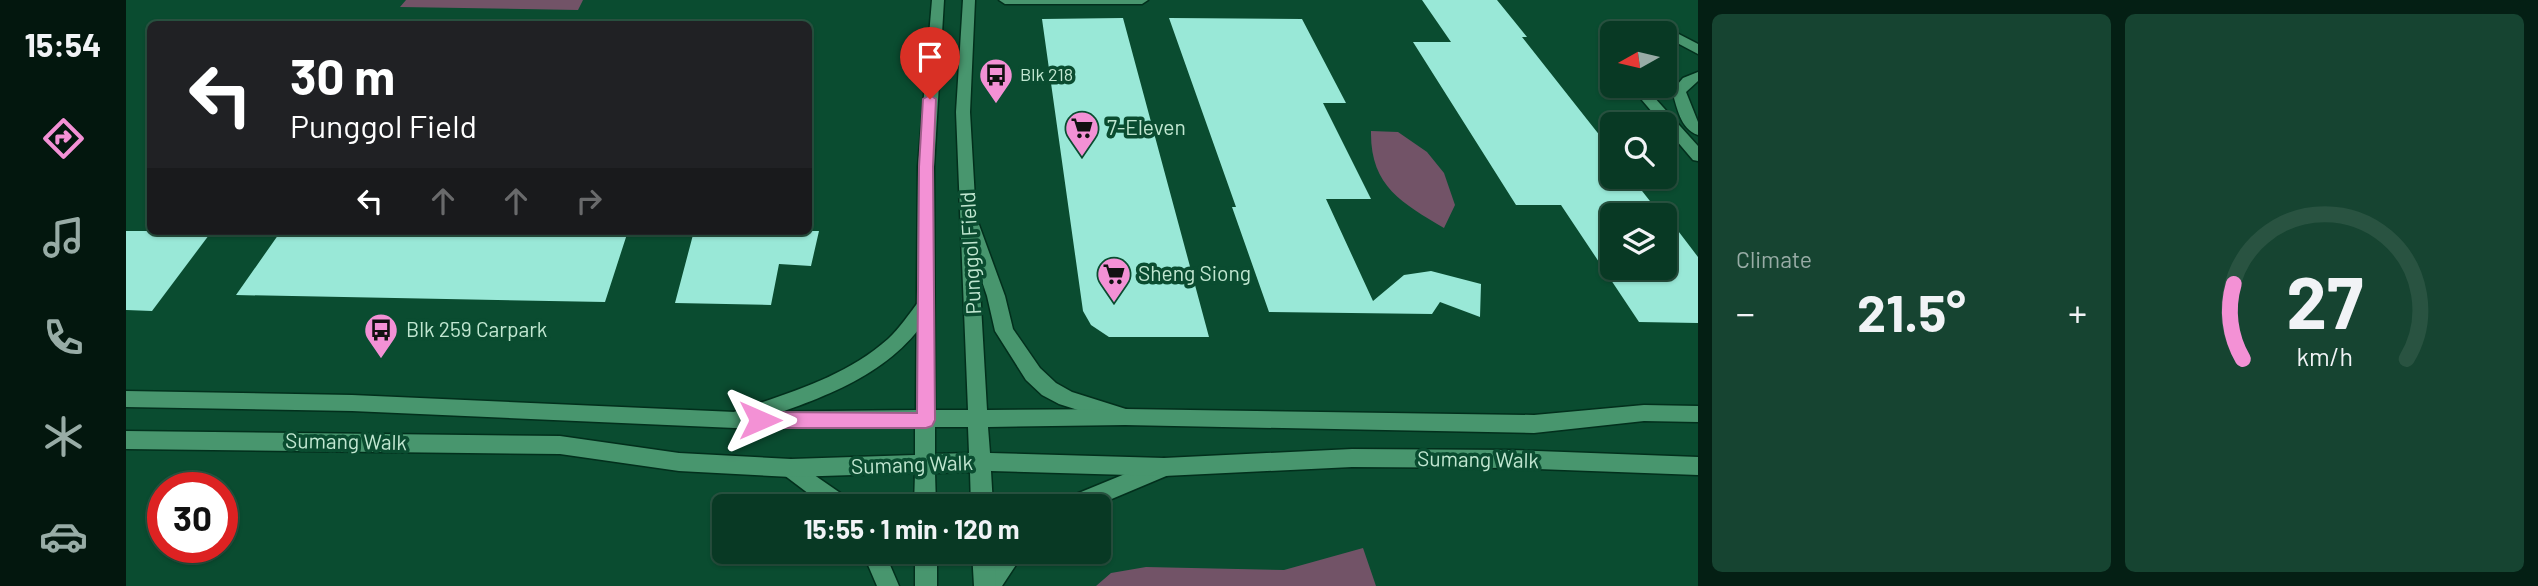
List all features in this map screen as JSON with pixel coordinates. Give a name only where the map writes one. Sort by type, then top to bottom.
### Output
[{"type":"street","name":"Punggol Field","points":[[926,494],[926,167],[938,0]]},
{"type":"street","name":"Punggol Field","points":[[969,0],[963,112],[982,494]]},
{"type":"street","points":[[1005,0],[1142,0]]},
{"type":"street","points":[[1677,36],[1698,50]]},
{"type":"street","points":[[1698,76],[1688,81],[1679,91],[1689,121],[1698,131]]},
{"type":"street","points":[[1647,98],[1698,156]]},
{"type":"street","points":[[970,222],[996,296],[1004,331],[1033,373],[1049,388],[1066,398],[1125,417]]},
{"type":"street","points":[[735,420],[821,390],[867,366],[897,342],[925,306]]},
{"type":"street","name":"Sumang Walk","points":[[126,399],[352,403],[735,420],[1125,417],[1534,424],[1644,413],[1698,414]]},
{"type":"street","name":"Sumang Walk","points":[[126,440],[560,445],[679,462],[791,468],[925,466],[1018,461],[1164,467],[1352,458],[1511,459],[1698,466]]},
{"type":"street","points":[[1100,494],[1164,467]]},
{"type":"street","points":[[791,468],[826,494]]},
{"type":"street","points":[[879,564],[888,586]]},
{"type":"street","points":[[926,564],[926,586]]},
{"type":"street","points":[[985,564],[987,586]]},
{"type":"street","points":[[987,586],[1004,564]]},
{"type":"shaded area","points":[[406,0],[583,0],[578,10],[400,7]]},
{"type":"shaded area","points":[[1371,131],[1398,132],[1427,152],[1444,173],[1455,205],[1444,228],[1391,191],[1376,166]]},
{"type":"shaded area","points":[[1363,548],[1376,586],[1096,586],[1111,573],[1146,567],[1284,570]]},
{"type":"building","points":[[1422,0],[1497,0],[1527,37],[1522,37],[1600,136],[1600,189],[1640,189],[1652,203],[1600,203],[1600,264],[1561,205],[1516,205],[1413,42],[1451,42]]},
{"type":"building","points":[[1123,18],[1209,337],[1109,337],[1091,325],[1083,311],[1042,19]]},
{"type":"building","points":[[1169,18],[1302,19],[1346,103],[1323,103],[1371,199],[1326,199],[1373,301],[1404,275],[1431,271],[1481,284],[1480,317],[1440,302],[1432,314],[1269,312],[1232,207],[1236,207]]},
{"type":"building","points":[[1677,229],[1698,257],[1698,323],[1639,322],[1611,280],[1677,280]]},
{"type":"building","points":[[126,231],[147,231],[147,235],[209,235],[152,311],[126,310]]},
{"type":"building","points":[[812,231],[819,231],[811,266],[779,264],[771,305],[675,303],[693,235],[812,235]]},
{"type":"building","points":[[278,235],[627,235],[605,302],[236,295]]},
{"type":"place","name":"Blk 218","points":[[996,105]]},
{"type":"place","name":"7-Eleven","points":[[1082,158]]},
{"type":"place","name":"Sheng Siong","points":[[1114,304]]},
{"type":"place","name":"Blk 259 Carpark","points":[[381,360]]},
{"type":"route","points":[[760,420],[926,420],[926,167],[930,99]]}]
